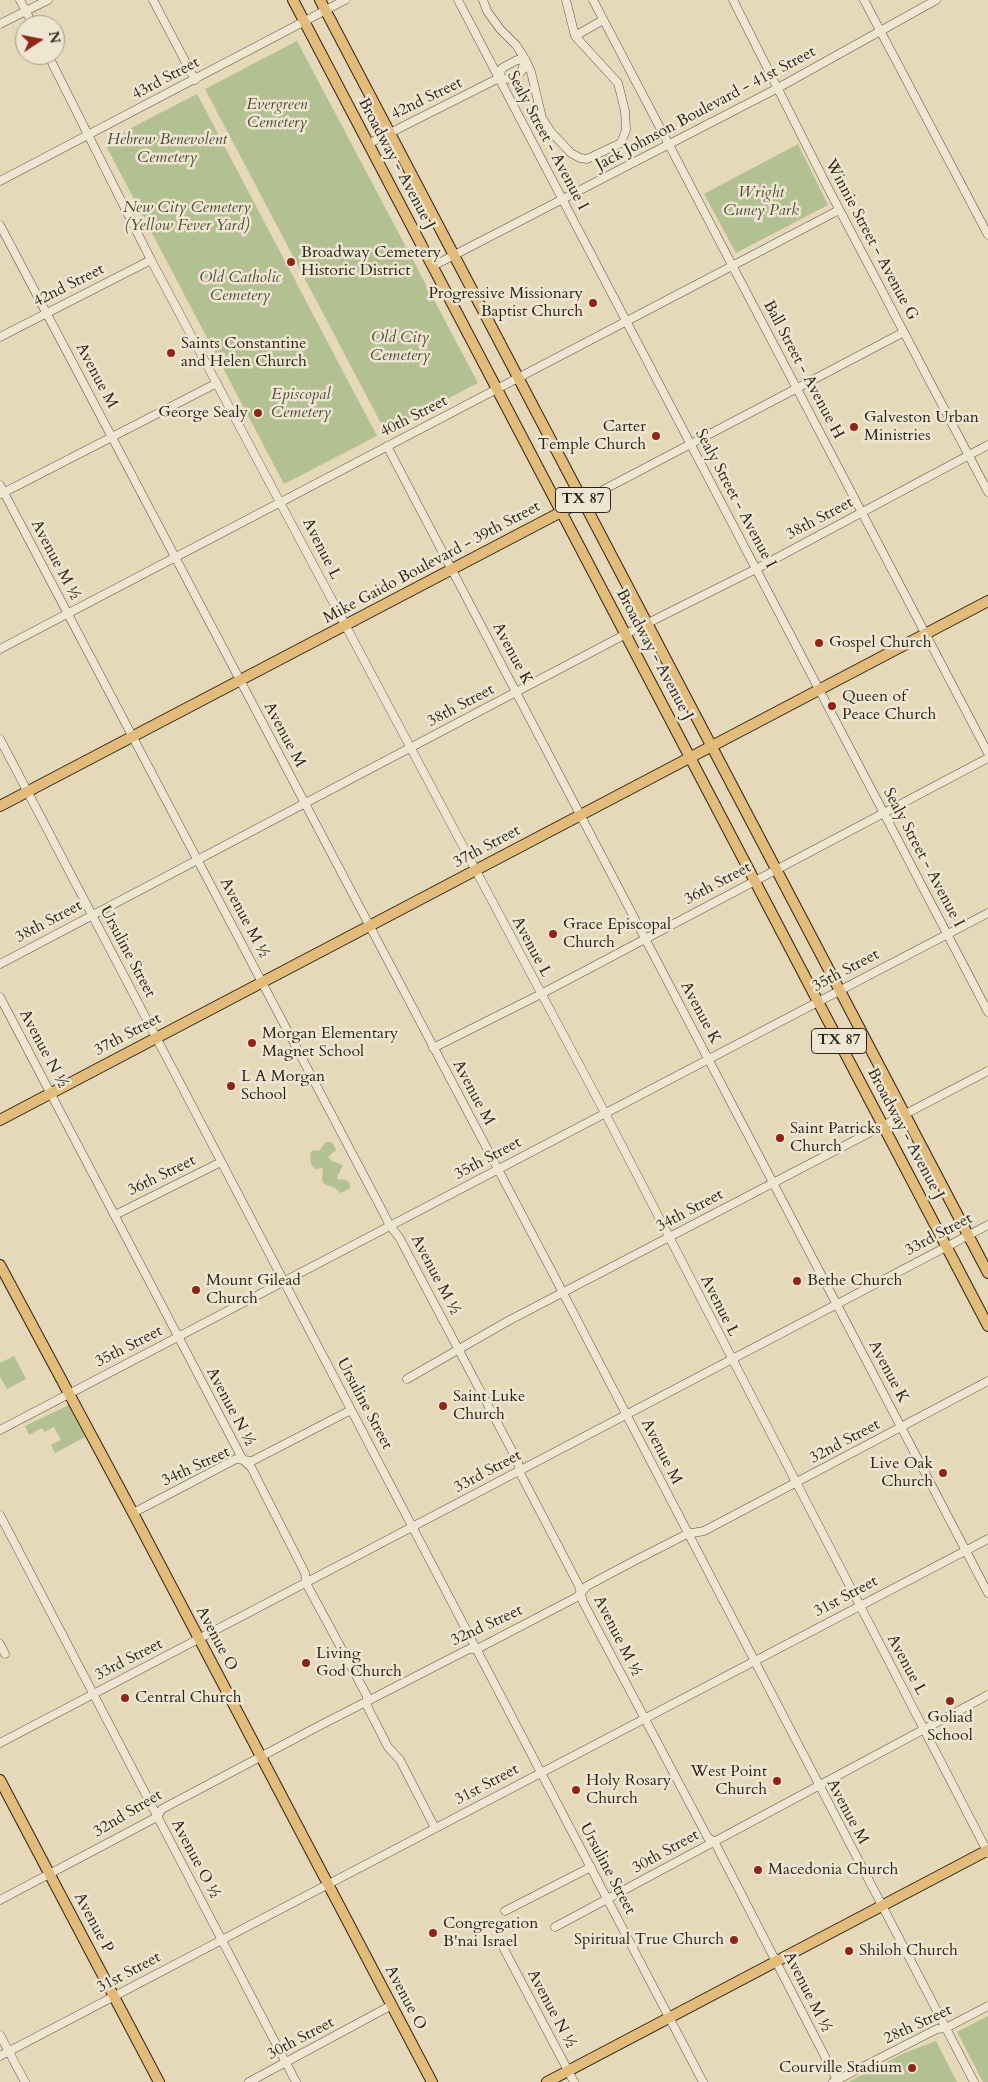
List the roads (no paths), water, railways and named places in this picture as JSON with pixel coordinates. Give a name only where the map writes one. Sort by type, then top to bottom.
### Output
[{"type":"main road","name":"Broadway - Avenue J","points":[[293,0],[988,1326]]},
{"type":"main road","name":"Broadway - Avenue J","points":[[320,0],[988,1273]]},
{"type":"main road","name":"Mike Gaido Boulevard - 39th Street","points":[[0,806],[584,500]]},
{"type":"main road","name":"37th Street","points":[[0,1120],[988,601]]},
{"type":"main road","name":"Avenue O","points":[[1,1268],[133,1513],[432,2082]]},
{"type":"main road","name":"Avenue P","points":[[0,1780],[159,2082]]},
{"type":"main road","points":[[547,2082],[988,1851]]},
{"type":"street","points":[[20,0],[28,15]]},
{"type":"street","points":[[0,24],[48,0]]},
{"type":"street","points":[[153,0],[195,80]]},
{"type":"street","name":"43rd Street","points":[[0,181],[345,0]]},
{"type":"street","name":"Sealy Street - Avenue I","points":[[458,0],[988,1012]]},
{"type":"street","points":[[483,0],[487,11],[500,29],[516,45],[525,59],[531,72],[542,118],[556,138],[571,153],[580,158],[587,159],[621,143],[626,130],[625,111],[618,83],[575,36],[566,0]]},
{"type":"street","name":"Ball Street - Avenue H","points":[[593,0],[988,753]]},
{"type":"street","name":"Winnie Street - Avenue G","points":[[733,0],[840,210],[988,492]]},
{"type":"street","points":[[864,0],[988,235]]},
{"type":"street","name":"Jack Johnson Boulevard - 41st Street","points":[[433,266],[778,88],[936,0]]},
{"type":"street","points":[[575,36],[603,20]]},
{"type":"street","name":"42nd Street","points":[[368,144],[499,78],[510,79],[522,71],[525,59],[517,60],[502,68],[499,78]]},
{"type":"street","name":"Avenue L","points":[[53,65],[152,260],[604,1113],[988,1851]]},
{"type":"street","name":"40th Street","points":[[0,649],[840,210]]},
{"type":"street","name":"Avenue M","points":[[0,225],[497,1169],[974,2082]]},
{"type":"street","name":"42nd Street","points":[[0,337],[152,260]]},
{"type":"street","name":"Mike Gaido Boulevard - 39th Street","points":[[584,500],[904,332]]},
{"type":"street","points":[[1,491],[217,383]]},
{"type":"street","name":"38th Street","points":[[0,964],[626,634],[756,569],[988,445]]},
{"type":"street","name":"Avenue K","points":[[387,446],[988,1593]]},
{"type":"street","name":"Avenue M ½","points":[[1,491],[68,613],[390,1226],[397,1233],[518,1462],[519,1471],[580,1586],[584,1602],[708,1838],[714,1841],[835,2081]]},
{"type":"street","name":"Ursuline Street","points":[[0,739],[703,2082]]},
{"type":"street","name":"36th Street","points":[[433,1048],[541,994],[988,758]]},
{"type":"street","name":"35th Street","points":[[0,1430],[988,913]]},
{"type":"street","name":"Avenue N ½","points":[[0,997],[243,1460],[251,1467],[305,1574],[306,1583],[367,1696],[368,1708],[388,1747],[400,1760],[435,1828]]},
{"type":"street","name":"34th Street","points":[[407,1379],[456,1351],[458,1348],[988,1071]]},
{"type":"street","name":"36th Street","points":[[115,1215],[222,1162]]},
{"type":"street","name":"33rd Street","points":[[0,1743],[200,1640],[988,1225]]},
{"type":"street","name":"32nd Street","points":[[0,1900],[157,1817],[162,1809],[469,1649],[477,1649],[581,1593],[587,1586],[688,1534],[704,1531],[988,1381]]},
{"type":"street","name":"34th Street","points":[[133,1513],[236,1460],[252,1461],[351,1410]]},
{"type":"street","name":"Avenue O ½","points":[[0,1515],[296,2082]]},
{"type":"street","name":"31st Street","points":[[0,2056],[988,1539]]},
{"type":"street","points":[[0,1644],[5,1654]]},
{"type":"street","points":[[818,1786],[988,1695]]},
{"type":"street","name":"30th Street","points":[[555,1927],[818,1786]]},
{"type":"street","points":[[505,1911],[591,1867]]},
{"type":"street","name":"Avenue N ½","points":[[504,1949],[574,2082]]},
{"type":"street","name":"30th Street","points":[[248,2082],[392,2005]]},
{"type":"street","name":"28th Street","points":[[835,2081],[988,2006]]},
{"type":"street","points":[[0,2035],[25,2082]]},
{"type":"place","name":"Broadway Cemetery Historic District","points":[[291,262]]},
{"type":"place","name":"Progressive Missionary Baptist Church","points":[[593,303]]},
{"type":"place","name":"Saints Constantine and Helen Church","points":[[171,353]]},
{"type":"place","name":"George Sealy","points":[[258,413]]},
{"type":"place","name":"Galveston Urban Ministries","points":[[854,427]]},
{"type":"place","name":"Carter Temple Church","points":[[656,436]]},
{"type":"place","name":"Gospel Church","points":[[819,643]]},
{"type":"place","name":"Queen of Peace Church","points":[[832,706]]},
{"type":"place","name":"Grace Episcopal Church","points":[[553,934]]},
{"type":"place","name":"Morgan Elementary Magnet School","points":[[252,1043]]},
{"type":"place","name":"L A Morgan School","points":[[231,1086]]},
{"type":"place","name":"Saint Patricks Church","points":[[780,1138]]},
{"type":"place","name":"Bethe Church","points":[[797,1281]]},
{"type":"place","name":"Mount Gilead Church","points":[[196,1290]]},
{"type":"place","name":"Saint Luke Church","points":[[443,1406]]},
{"type":"place","name":"Live Oak Church","points":[[943,1473]]},
{"type":"place","name":"Living God Church","points":[[306,1663]]},
{"type":"place","name":"Central Church","points":[[125,1698]]},
{"type":"place","name":"Goliad School","points":[[950,1701]]},
{"type":"place","name":"West Point Church","points":[[777,1781]]},
{"type":"place","name":"Holy Rosary Church","points":[[576,1790]]},
{"type":"place","name":"Macedonia Church","points":[[758,1870]]},
{"type":"place","name":"Congregation B'nai Israel","points":[[433,1933]]},
{"type":"place","name":"Spiritual True Church","points":[[734,1940]]},
{"type":"place","name":"Shiloh Church","points":[[849,1951]]},
{"type":"place","name":"Courville Stadium","points":[[912,2068]]},
{"type":"park label","name":"Evergreen Cemetery","points":[[277,114]]},
{"type":"park label","name":"Hebrew Benevolent Cemetery","points":[[167,149]]},
{"type":"park label","name":"Wright Cuney Park","points":[[761,202]]},
{"type":"park label","name":"New City Cemetery (Yellow Fever Yard)","points":[[187,217]]},
{"type":"park label","name":"Old Catholic Cemetery","points":[[240,287]]},
{"type":"park label","name":"Old City Cemetery","points":[[400,347]]},
{"type":"park label","name":"Episcopal Cemetery","points":[[301,404]]}]
